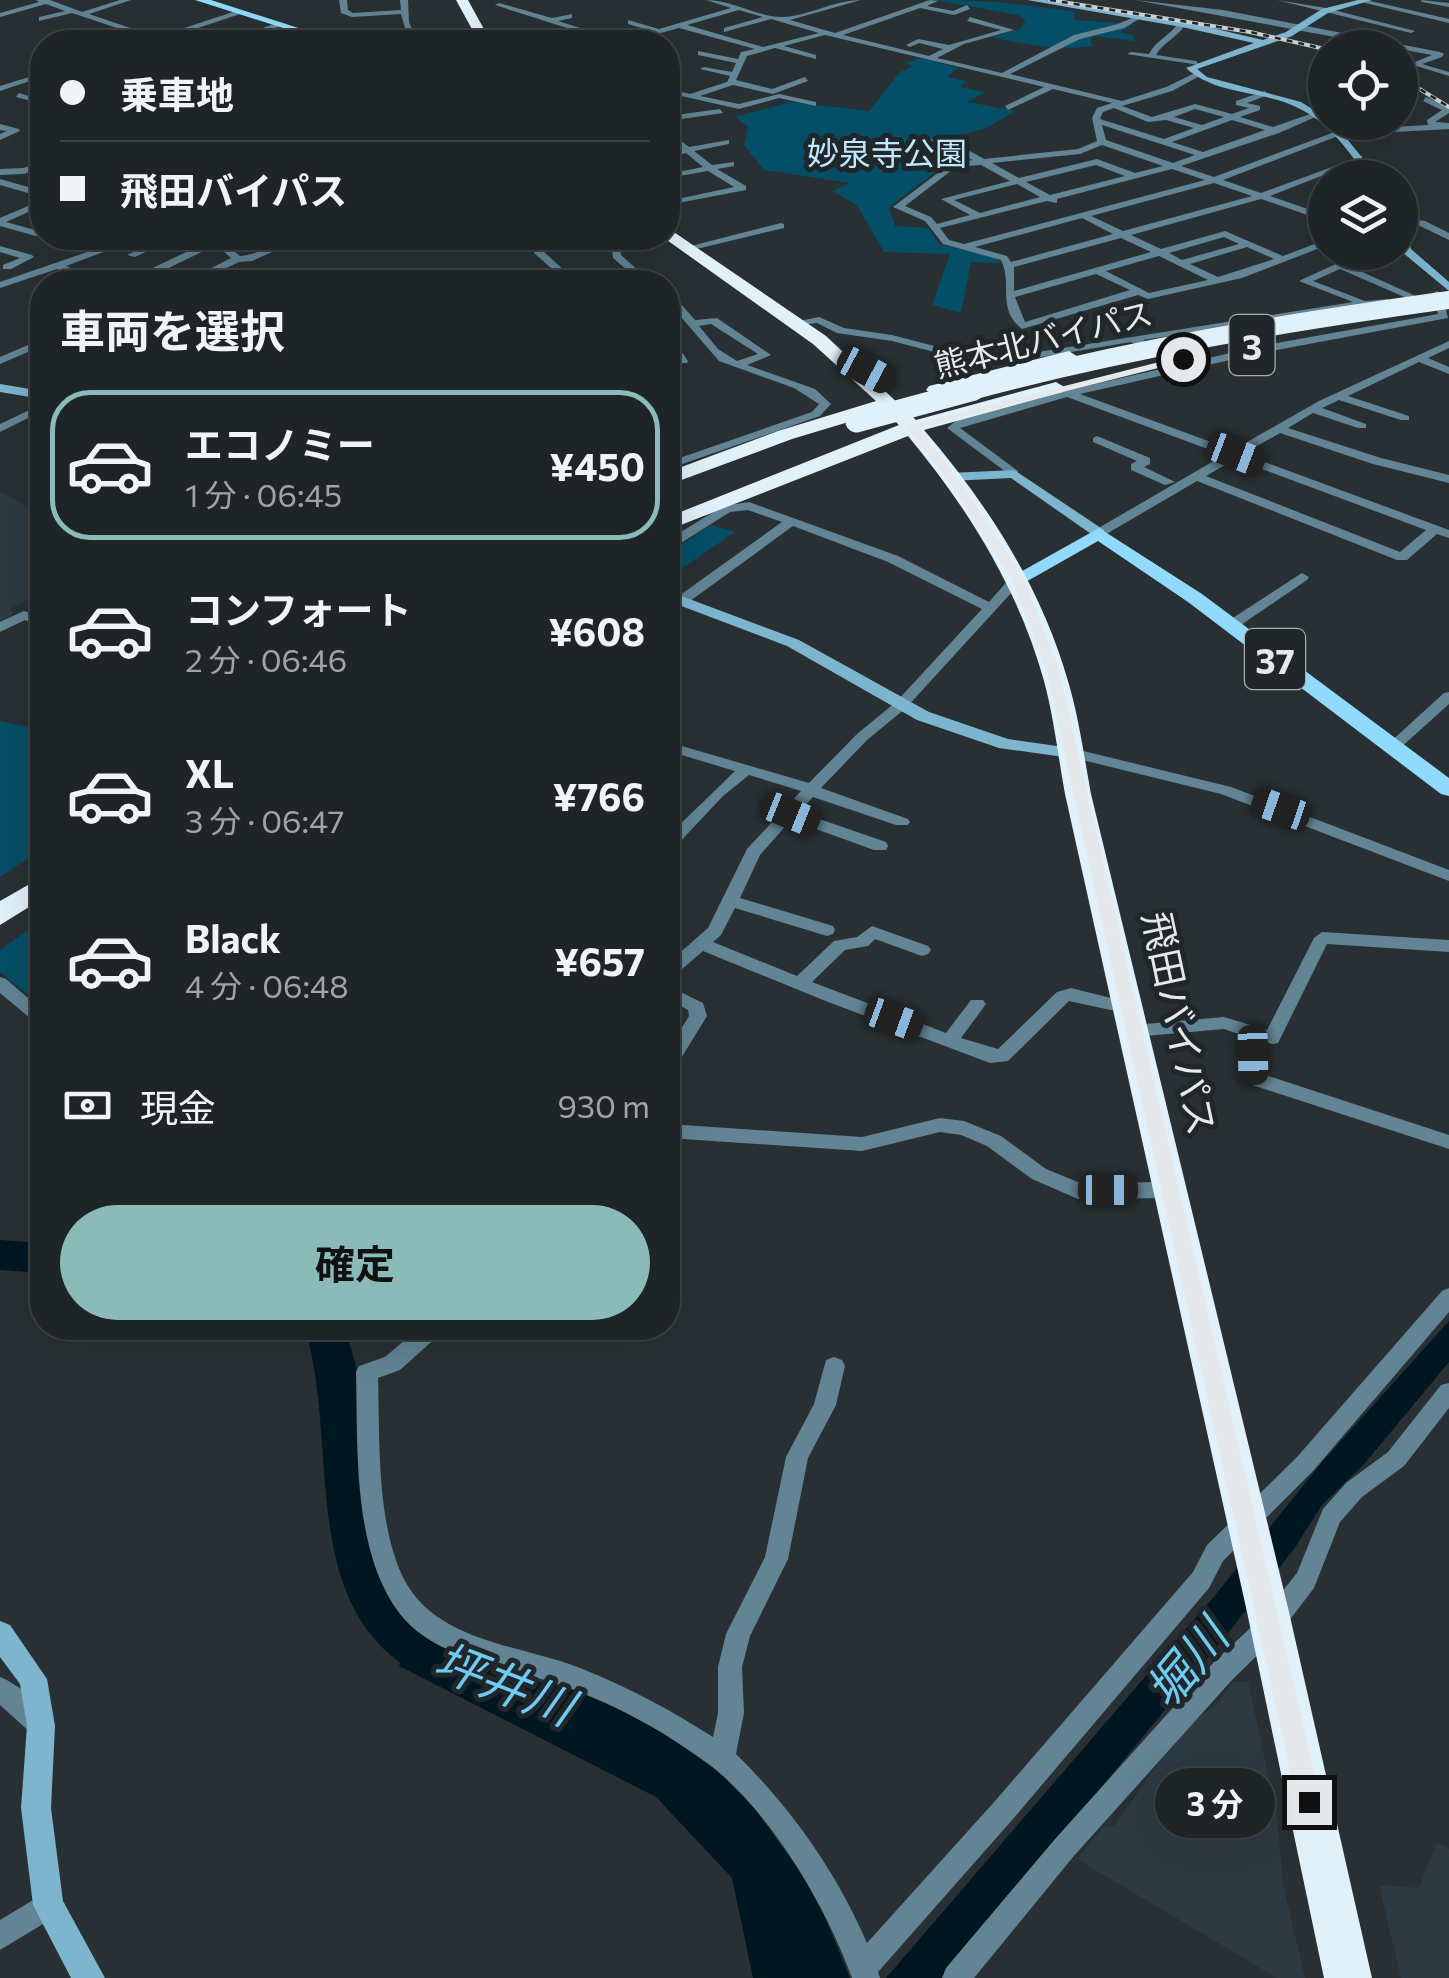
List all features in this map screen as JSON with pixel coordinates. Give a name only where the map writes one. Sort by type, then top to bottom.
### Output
[{"type":"highway","points":[[464,5],[479,30]]},
{"type":"highway","name":"飛田バイパス","points":[[680,242],[838,355],[889,403],[912,426],[950,477],[1018,579],[1051,666],[1348,1978]]},
{"type":"highway","name":"3","points":[[889,403],[1069,357],[1247,322],[1447,298]]},
{"type":"highway","name":"3","points":[[912,426],[1447,298]]},
{"type":"highway","name":"熊本北バイパス","points":[[680,492],[859,434],[1105,365],[1447,298]]},
{"type":"highway","points":[[838,355],[904,388],[932,388],[1006,372]]},
{"type":"highway","points":[[680,475],[785,435],[889,403]]},
{"type":"highway","points":[[680,518],[859,434],[912,426]]},
{"type":"highway","points":[[859,434],[878,443],[910,449],[950,477]]},
{"type":"highway","name":"熊本北バイパス","points":[[680,503],[859,434]]},
{"type":"highway","points":[[0,900],[30,879]]},
{"type":"highway","points":[[0,915],[30,894]]},
{"type":"main road","points":[[205,0],[300,30]]},
{"type":"main road","points":[[1018,579],[1100,533]]},
{"type":"main road","name":"37","points":[[1100,533],[1449,789]]},
{"type":"main road","name":"37","points":[[1064,550],[1107,547],[1130,554]]},
{"type":"street","points":[[2,13],[70,0]]},
{"type":"street","points":[[42,19],[128,0]]},
{"type":"street","points":[[343,0],[344,11],[352,15],[405,12]]},
{"type":"street","points":[[404,0],[410,30]]},
{"type":"street","points":[[710,0],[831,34],[1054,86],[1116,103],[1151,120],[1195,106],[1314,142]]},
{"type":"street","points":[[818,0],[834,6]]},
{"type":"street","points":[[727,30],[857,0]]},
{"type":"street","points":[[1031,0],[1133,13],[1262,42]]},
{"type":"street","points":[[1004,75],[1077,37],[1121,26],[1141,0],[1190,3],[1445,52]]},
{"type":"street","points":[[1281,0],[1407,30]]},
{"type":"street","points":[[1425,0],[1449,5]]},
{"type":"street","points":[[1130,54],[1196,63],[1302,26],[1325,11],[1364,1],[1447,26]]},
{"type":"street","points":[[47,2],[128,30]]},
{"type":"street","points":[[464,5],[502,2],[582,30]]},
{"type":"street","points":[[691,96],[733,79],[744,54],[831,34],[927,3]]},
{"type":"street","points":[[667,30],[739,8]]},
{"type":"street","points":[[187,30],[242,12]]},
{"type":"street","points":[[552,20],[569,16]]},
{"type":"street","points":[[869,55],[899,62],[1010,30],[970,19]]},
{"type":"street","points":[[78,28],[106,20]]},
{"type":"street","points":[[655,30],[636,23],[657,20]]},
{"type":"street","points":[[264,30],[282,24]]},
{"type":"street","points":[[1152,56],[1157,46],[1176,34],[1176,28],[1182,24]]},
{"type":"street","points":[[682,26],[763,49]]},
{"type":"street","points":[[937,38],[952,33],[973,39]]},
{"type":"street","points":[[698,40],[713,35]]},
{"type":"street","points":[[746,44],[772,35]]},
{"type":"street","points":[[775,46],[817,54],[792,41]]},
{"type":"street","points":[[910,44],[918,41],[981,59]]},
{"type":"street","points":[[1445,52],[1414,64],[1449,74]]},
{"type":"street","points":[[701,53],[741,62]]},
{"type":"street","points":[[1196,63],[1190,72],[1195,75],[1265,93],[1308,113]]},
{"type":"street","points":[[704,69],[773,92],[805,79]]},
{"type":"street","points":[[1102,142],[1100,110],[1163,91],[1195,75]]},
{"type":"street","points":[[0,88],[30,80]]},
{"type":"street","points":[[1008,108],[1054,86]]},
{"type":"street","points":[[680,93],[739,106],[779,96],[813,104]]},
{"type":"street","points":[[1164,142],[1257,108],[1239,103],[1265,93]]},
{"type":"street","points":[[19,95],[30,98]]},
{"type":"street","points":[[1426,99],[1448,110],[1435,115],[1430,122],[1435,127]]},
{"type":"street","points":[[680,117],[720,110]]},
{"type":"street","points":[[680,112],[687,116]]},
{"type":"street","points":[[1166,117],[1202,128]]},
{"type":"street","points":[[1098,121],[1203,155]]},
{"type":"street","points":[[934,227],[1173,166],[1272,130],[1308,123]]},
{"type":"street","points":[[680,130],[704,125]]},
{"type":"street","points":[[1418,128],[1449,126]]},
{"type":"street","points":[[0,127],[16,131],[0,137]]},
{"type":"street","points":[[924,140],[953,146],[1048,198],[1216,280]]},
{"type":"street","points":[[963,247],[1215,180],[1319,140]]},
{"type":"street","points":[[1307,212],[1262,196],[1102,142],[1080,151],[954,165],[898,207],[928,219],[946,242],[992,253],[1010,264],[1262,196],[1359,158],[1346,140]]},
{"type":"street","points":[[680,151],[726,142]]},
{"type":"street","points":[[680,144],[743,188],[680,201]]},
{"type":"street","points":[[979,216],[946,199],[1097,162],[1135,176]]},
{"type":"street","points":[[680,174],[731,164]]},
{"type":"street","points":[[0,172],[30,170]]},
{"type":"street","points":[[0,182],[30,196]]},
{"type":"street","points":[[0,222],[30,208]]},
{"type":"street","points":[[0,210],[16,214]]},
{"type":"street","points":[[0,222],[30,231]]},
{"type":"street","points":[[1418,223],[1449,237]]},
{"type":"street","points":[[688,248],[781,226]]},
{"type":"street","points":[[1008,296],[1226,234],[1285,260]]},
{"type":"street","points":[[1181,263],[1248,244]]},
{"type":"street","points":[[0,249],[29,256],[6,267]]},
{"type":"street","points":[[51,270],[105,250]]},
{"type":"street","points":[[132,255],[144,250]]},
{"type":"street","points":[[153,270],[186,250]]},
{"type":"street","points":[[226,250],[237,259]]},
{"type":"street","points":[[214,270],[270,250]]},
{"type":"street","points":[[537,250],[558,270]]},
{"type":"street","points":[[614,250],[630,270]]},
{"type":"street","points":[[1098,270],[1148,296],[1216,280],[1308,251]]},
{"type":"street","points":[[1010,264],[1008,296],[1022,326],[1138,291]]},
{"type":"street","points":[[1365,303],[1304,281],[1340,265],[1413,297]]},
{"type":"street","points":[[1418,265],[1447,298]]},
{"type":"street","points":[[61,267],[68,270]]},
{"type":"street","points":[[0,285],[30,276]]},
{"type":"street","points":[[794,323],[819,320],[841,331],[909,342],[988,363],[1365,303],[1413,297],[1447,298]]},
{"type":"street","points":[[1447,298],[1444,316],[1060,390],[953,428],[1100,533],[1312,409],[1449,344]]},
{"type":"street","points":[[680,462],[816,414],[825,404],[819,395],[716,356],[681,309]]},
{"type":"street","points":[[693,324],[712,320],[766,355],[737,365]]},
{"type":"street","points":[[1133,338],[1176,366]]},
{"type":"street","points":[[0,361],[30,347]]},
{"type":"street","points":[[680,357],[683,361]]},
{"type":"street","points":[[1419,358],[1449,370]]},
{"type":"street","points":[[0,388],[30,392]]},
{"type":"street","points":[[1060,390],[1442,531]]},
{"type":"street","points":[[1338,396],[1405,418]]},
{"type":"street","points":[[1312,409],[1362,426]]},
{"type":"street","points":[[0,429],[30,413]]},
{"type":"street","points":[[1280,429],[1377,462],[1449,480]]},
{"type":"street","points":[[1097,440],[1146,461],[1135,468],[1169,482],[1199,476],[1402,557],[1442,531]]},
{"type":"street","points":[[950,477],[1014,474]]},
{"type":"street","points":[[1163,497],[1160,492],[1169,482]]},
{"type":"street","points":[[680,538],[738,506],[893,559],[988,607]]},
{"type":"street","points":[[1270,519],[1282,510]]},
{"type":"street","points":[[680,594],[792,522]]},
{"type":"street","points":[[1230,626],[1302,577]]},
{"type":"street","points":[[680,962],[703,944],[732,901],[753,853],[862,737],[901,705],[1018,579]]},
{"type":"street","points":[[680,600],[793,643],[901,705],[1005,744],[1070,753],[1226,790],[1449,876]]},
{"type":"street","points":[[0,628],[24,615],[30,617]]},
{"type":"street","points":[[1393,747],[1449,696]]},
{"type":"street","points":[[680,750],[902,822]]},
{"type":"street","points":[[680,834],[733,778],[747,770]]},
{"type":"street","points":[[791,814],[880,846]]},
{"type":"street","points":[[732,901],[827,930]]},
{"type":"street","points":[[800,984],[840,945],[862,942],[872,932],[922,950]]},
{"type":"street","points":[[703,944],[990,1056],[1002,1056],[1063,996],[1071,994],[1132,1019],[1224,1023],[1272,1038],[1322,938],[1449,946]]},
{"type":"street","points":[[0,983],[30,1009]]},
{"type":"street","points":[[680,998],[698,1007],[698,1016],[680,1045]]},
{"type":"street","points":[[950,1040],[976,1004]]},
{"type":"street","points":[[1252,1032],[1253,1078],[1449,1142]]},
{"type":"street","points":[[680,1132],[862,1144],[940,1125],[964,1128],[994,1141],[1039,1174],[1078,1191],[1169,1190]]},
{"type":"street","points":[[419,1340],[392,1364],[368,1372],[378,1524],[398,1593],[444,1635],[605,1691],[656,1713],[722,1758],[758,1791],[782,1825],[834,1906],[864,1973],[1201,1580],[1215,1553],[1247,1527],[1449,1296]]},
{"type":"street","points":[[722,1758],[731,1714],[730,1667],[738,1634],[776,1559],[797,1457],[825,1405],[834,1366]]},
{"type":"street","points":[[956,1978],[1104,1804],[1306,1580],[1331,1516],[1354,1490],[1396,1459],[1449,1392]]},
{"type":"street","points":[[0,1634],[32,1679],[41,1726],[36,1808],[48,1905],[90,1978]]},
{"type":"street","points":[[0,1689],[41,1726]]},
{"type":"street","points":[[0,1936],[48,1905]]},
{"type":"shaded area","points":[[0,491],[30,508],[30,598],[9,610],[14,613],[0,625]]},
{"type":"shaded area","points":[[1232,1682],[1248,1682],[1277,1816],[1283,1884],[1305,1978],[1277,1978],[1077,1859],[1102,1828],[1114,1826],[1183,1729],[1216,1705]]},
{"type":"shaded area","points":[[1437,1842],[1449,1849],[1449,1978],[1401,1978],[1379,1885],[1419,1888]]},
{"type":"green space","points":[[935,0],[1040,7],[1075,12],[1074,20],[1135,24],[1120,32],[1134,36],[1135,41],[1094,36],[1090,39],[1093,46],[1068,48],[992,37],[1020,29],[1026,21],[1018,15]]},
{"type":"green space","name":"妙泉寺公園","points":[[923,58],[958,68],[947,77],[966,81],[960,87],[985,92],[968,102],[1016,111],[984,129],[944,139],[985,158],[950,161],[889,207],[895,226],[928,228],[940,245],[991,255],[1001,263],[971,262],[961,313],[932,305],[950,254],[884,252],[857,205],[832,191],[850,183],[764,170],[744,145],[748,127],[735,117],[791,102],[869,111],[900,72],[913,66],[905,63]]},
{"type":"green space","points":[[711,525],[735,532],[680,570],[680,545]]},
{"type":"green space","points":[[0,721],[30,727],[30,857],[0,877]]},
{"type":"green space","points":[[30,929],[30,996],[0,972],[0,950]]},
{"type":"water","name":"堀川","points":[[1449,1321],[1449,1362],[1365,1463],[1322,1505],[1294,1549],[1228,1633],[945,1978],[886,1978],[1212,1599],[1323,1461]]},
{"type":"water","points":[[413,1630],[519,1678],[569,1688],[641,1718],[716,1769],[755,1809],[814,1891],[850,1978],[753,1978],[732,1878],[656,1797],[399,1666]]},
{"type":"waterway","name":"坪井川","points":[[0,1255],[30,1257]]},
{"type":"waterway","name":"坪井川","points":[[328,1340],[342,1408],[352,1541],[363,1581],[382,1617],[412,1646],[445,1665]]},
{"type":"railway","points":[[1050,0],[1308,45]]},
{"type":"railway","points":[[1418,88],[1449,107]]},
{"type":"route","points":[[1183,359],[912,426],[1018,579],[1062,703],[1078,794],[1309,1802]]}]
